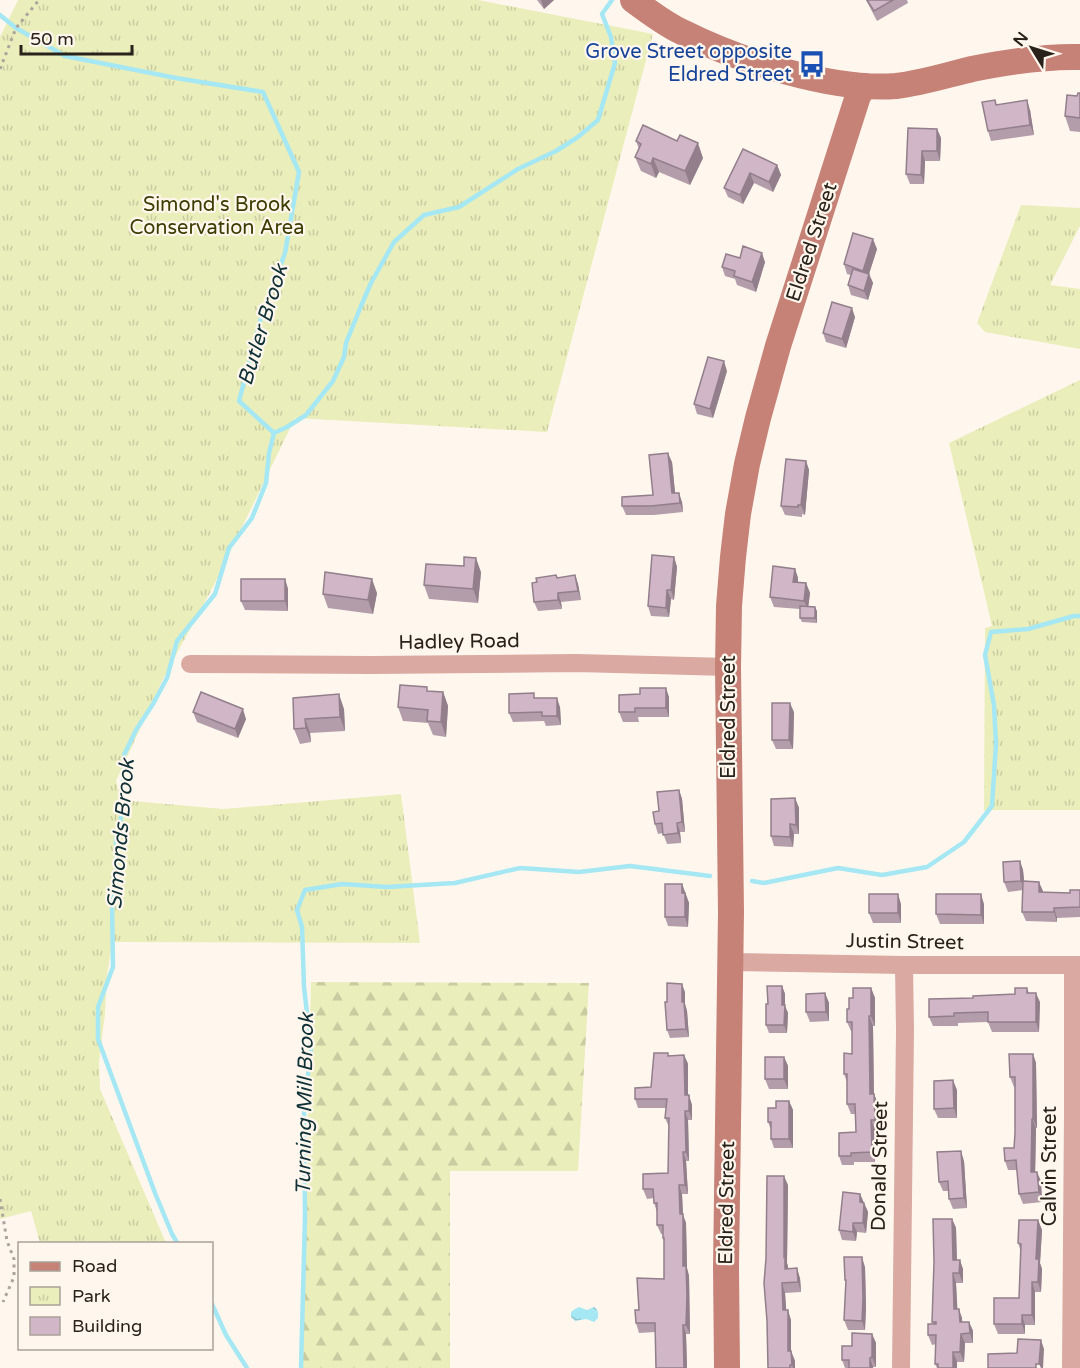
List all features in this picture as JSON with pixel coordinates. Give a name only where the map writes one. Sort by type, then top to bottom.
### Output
[{"type":"street","points":[[633,0],[681,32],[740,57],[815,78],[864,86],[896,86],[1019,61],[1080,57]]},
{"type":"street","name":"Eldred Street","points":[[727,1368],[730,962],[728,667],[733,557],[738,514],[752,441],[778,346],[858,96],[864,86]]},
{"type":"street","name":"Hadley Road","points":[[190,664],[577,663],[728,667]]},
{"type":"street","name":"Justin Street","points":[[730,962],[1076,965]]},
{"type":"street","name":"Donald Street","points":[[901,1368],[904,965]]},
{"type":"street","name":"Calvin Street","points":[[1071,1368],[1076,965]]},
{"type":"path","points":[[0,69],[16,28],[39,0]]},
{"type":"path","points":[[0,1198],[7,1241],[15,1259],[14,1277],[3,1302]]},
{"type":"green space","name":"Simond's Brook Conservation Area","points":[[18,0],[478,0],[653,34],[547,432],[295,418],[213,587],[164,677],[116,781],[121,800],[223,809],[401,794],[420,943],[112,942],[99,1062],[100,1089],[166,1242],[40,1242],[31,1211],[0,1219],[0,37]]},
{"type":"green space","points":[[1021,205],[1080,208],[1080,226],[1050,285],[1080,289],[1080,349],[985,332],[977,323]]},
{"type":"green space","points":[[1080,380],[1080,810],[984,810],[985,628],[992,626],[949,443]]},
{"type":"green space","points":[[311,982],[589,983],[578,1171],[450,1171],[450,1368],[302,1368]]},
{"type":"water","points":[[579,1307],[587,1310],[594,1307],[598,1318],[594,1322],[586,1319],[575,1321],[571,1317],[571,1312]]},
{"type":"building","points":[[867,0],[893,0],[874,11]]},
{"type":"building","points":[[1080,93],[1080,118],[1065,116],[1067,95],[1077,96]]},
{"type":"building","points":[[995,100],[996,105],[1027,100],[1030,125],[988,131],[982,102]]},
{"type":"building","points":[[643,125],[677,141],[680,135],[698,143],[685,171],[653,158],[651,164],[635,157],[641,144],[636,141]]},
{"type":"building","points":[[908,128],[937,129],[937,151],[922,151],[921,175],[906,174]]},
{"type":"building","points":[[743,149],[777,165],[769,182],[750,173],[740,195],[724,188]]},
{"type":"building","points":[[853,233],[873,239],[863,271],[844,264]]},
{"type":"building","points":[[743,246],[762,253],[752,282],[734,276],[735,271],[722,267],[726,254],[740,258]]},
{"type":"building","points":[[853,269],[869,274],[864,291],[848,285]]},
{"type":"building","points":[[832,302],[852,308],[842,339],[823,333]]},
{"type":"building","points":[[708,357],[724,361],[710,409],[694,404]]},
{"type":"building","points":[[668,453],[672,493],[679,493],[680,503],[622,506],[622,497],[653,495],[649,455]]},
{"type":"building","points":[[786,459],[806,461],[801,505],[798,507],[781,506]]},
{"type":"building","points":[[652,555],[674,557],[671,590],[667,590],[666,608],[648,606]]},
{"type":"building","points":[[464,557],[476,558],[473,589],[424,585],[426,564],[464,566]]},
{"type":"building","points":[[773,566],[795,569],[793,582],[806,583],[804,601],[770,597]]},
{"type":"building","points":[[325,572],[372,579],[368,600],[323,594]]},
{"type":"building","points":[[556,575],[557,578],[575,575],[578,591],[558,593],[558,600],[534,602],[532,583],[537,582],[536,578]]},
{"type":"building","points":[[241,579],[285,579],[285,601],[241,601]]},
{"type":"building","points":[[800,606],[815,607],[815,618],[800,618]]},
{"type":"building","points":[[400,685],[427,687],[427,691],[443,692],[441,722],[427,721],[428,710],[398,707]]},
{"type":"building","points":[[640,688],[666,688],[666,708],[635,708],[635,712],[619,712],[619,695],[640,694]]},
{"type":"building","points":[[201,692],[243,709],[235,729],[193,712]]},
{"type":"building","points":[[534,693],[534,698],[557,698],[557,716],[542,716],[542,712],[509,713],[509,694]]},
{"type":"building","points":[[339,694],[340,717],[305,719],[306,728],[294,729],[293,698]]},
{"type":"building","points":[[772,703],[790,703],[789,740],[772,740]]},
{"type":"building","points":[[679,790],[682,822],[677,823],[678,833],[663,835],[662,823],[655,824],[653,812],[659,811],[657,792]]},
{"type":"building","points":[[795,798],[796,825],[790,824],[790,837],[771,836],[771,799]]},
{"type":"building","points":[[1020,861],[1021,881],[1004,882],[1003,862]]},
{"type":"building","points":[[1023,881],[1039,882],[1039,892],[1070,893],[1070,890],[1080,890],[1080,907],[1054,908],[1054,912],[1022,912]]},
{"type":"building","points":[[665,884],[682,884],[682,893],[685,893],[685,917],[665,917]]},
{"type":"building","points":[[869,894],[898,894],[898,913],[869,913]]},
{"type":"building","points":[[936,894],[981,894],[981,915],[936,914]]},
{"type":"building","points":[[667,983],[682,984],[686,1029],[667,1030],[665,1002],[667,1002]]},
{"type":"building","points":[[767,986],[782,986],[782,1005],[785,1005],[784,1025],[766,1025]]},
{"type":"building","points":[[853,988],[871,988],[870,1094],[874,1094],[875,1120],[871,1120],[872,1152],[839,1156],[839,1133],[856,1132],[855,1104],[847,1104],[847,1074],[844,1074],[844,1053],[852,1054],[852,1022],[847,1022],[847,1009],[849,1009],[849,998],[853,998]]},
{"type":"building","points":[[1015,988],[1027,988],[1027,993],[1036,993],[1036,1022],[988,1022],[988,1012],[954,1013],[954,1016],[929,1017],[929,999],[1015,994]]},
{"type":"building","points":[[825,993],[826,1012],[806,1012],[806,994]]},
{"type":"building","points":[[654,1053],[668,1053],[668,1056],[684,1055],[685,1095],[689,1095],[689,1111],[685,1111],[686,1152],[683,1152],[685,1185],[679,1185],[680,1214],[683,1214],[683,1266],[686,1266],[687,1295],[686,1325],[683,1325],[684,1368],[656,1368],[655,1323],[636,1323],[635,1310],[639,1310],[637,1278],[664,1279],[663,1225],[657,1225],[657,1203],[654,1203],[653,1189],[643,1189],[643,1174],[668,1173],[669,1118],[665,1118],[667,1099],[635,1099],[635,1088],[651,1087]]},
{"type":"building","points":[[1009,1054],[1033,1054],[1031,1172],[1037,1172],[1039,1192],[1019,1194],[1016,1160],[1005,1161],[1004,1148],[1014,1148],[1015,1133],[1015,1077],[1010,1077]]},
{"type":"building","points":[[765,1057],[784,1057],[784,1079],[765,1079]]},
{"type":"building","points":[[953,1080],[954,1108],[934,1109],[934,1081]]},
{"type":"building","points":[[776,1101],[789,1101],[789,1139],[771,1139],[768,1108],[776,1108]]},
{"type":"building","points":[[961,1151],[964,1198],[949,1199],[948,1181],[939,1182],[937,1152]]},
{"type":"building","points":[[767,1176],[784,1176],[785,1269],[797,1268],[798,1282],[782,1283],[783,1310],[788,1310],[788,1351],[791,1351],[792,1365],[790,1368],[768,1368],[764,1283]]},
{"type":"building","points":[[843,1192],[860,1194],[860,1202],[864,1203],[863,1223],[853,1223],[853,1232],[839,1230]]},
{"type":"building","points":[[933,1219],[952,1219],[953,1260],[960,1260],[959,1273],[953,1273],[954,1309],[959,1309],[960,1322],[969,1322],[970,1333],[961,1334],[960,1352],[953,1352],[953,1368],[938,1368],[938,1364],[935,1364],[936,1335],[928,1335],[928,1324],[936,1324],[932,1322]]},
{"type":"building","points":[[1019,1220],[1038,1220],[1036,1259],[1039,1259],[1038,1282],[1032,1282],[1032,1315],[1022,1315],[1022,1324],[994,1324],[994,1298],[1019,1298],[1021,1244],[1018,1243]]},
{"type":"building","points":[[844,1257],[862,1257],[862,1321],[844,1320],[846,1280]]},
{"type":"building","points":[[852,1333],[872,1334],[870,1368],[849,1368],[849,1360],[842,1360],[842,1346],[852,1346]]},
{"type":"building","points":[[1018,1339],[1041,1340],[1039,1364],[1036,1364],[1036,1368],[988,1368],[988,1354],[1017,1353]]},
{"type":"waterway","name":"Simonds Brook","points":[[177,1242],[155,1193],[98,1039],[98,1007],[113,967],[112,903],[116,871],[116,837],[122,814],[124,755],[167,678],[177,641],[215,594],[229,548],[252,518],[266,483],[274,433],[306,415],[333,381],[371,283],[394,242],[424,215],[459,207],[518,169],[556,151],[578,137],[598,120],[615,63],[611,37],[602,14],[612,0]]},
{"type":"waterway","name":"Butler Brook","points":[[0,15],[16,28],[65,56],[263,92],[299,172],[285,253],[261,318],[239,401],[274,433]]},
{"type":"waterway","name":"Turning Mill Brook","points":[[752,881],[764,883],[838,868],[882,875],[927,867],[964,842],[992,806],[996,744],[994,705],[985,655],[991,632],[1028,629],[1080,616]]},
{"type":"waterway","name":"Turning Mill Brook","points":[[301,1368],[305,1217],[304,1109],[311,1048],[304,987],[302,927],[297,910],[305,890],[342,884],[387,887],[455,883],[520,868],[579,872],[630,866],[710,876]]},
{"type":"waterway","name":"Simonds Brook","points":[[213,1306],[226,1335],[247,1368]]},
{"type":"place","name":"Grove Street opposite Eldred Street","points":[[812,64]]}]
